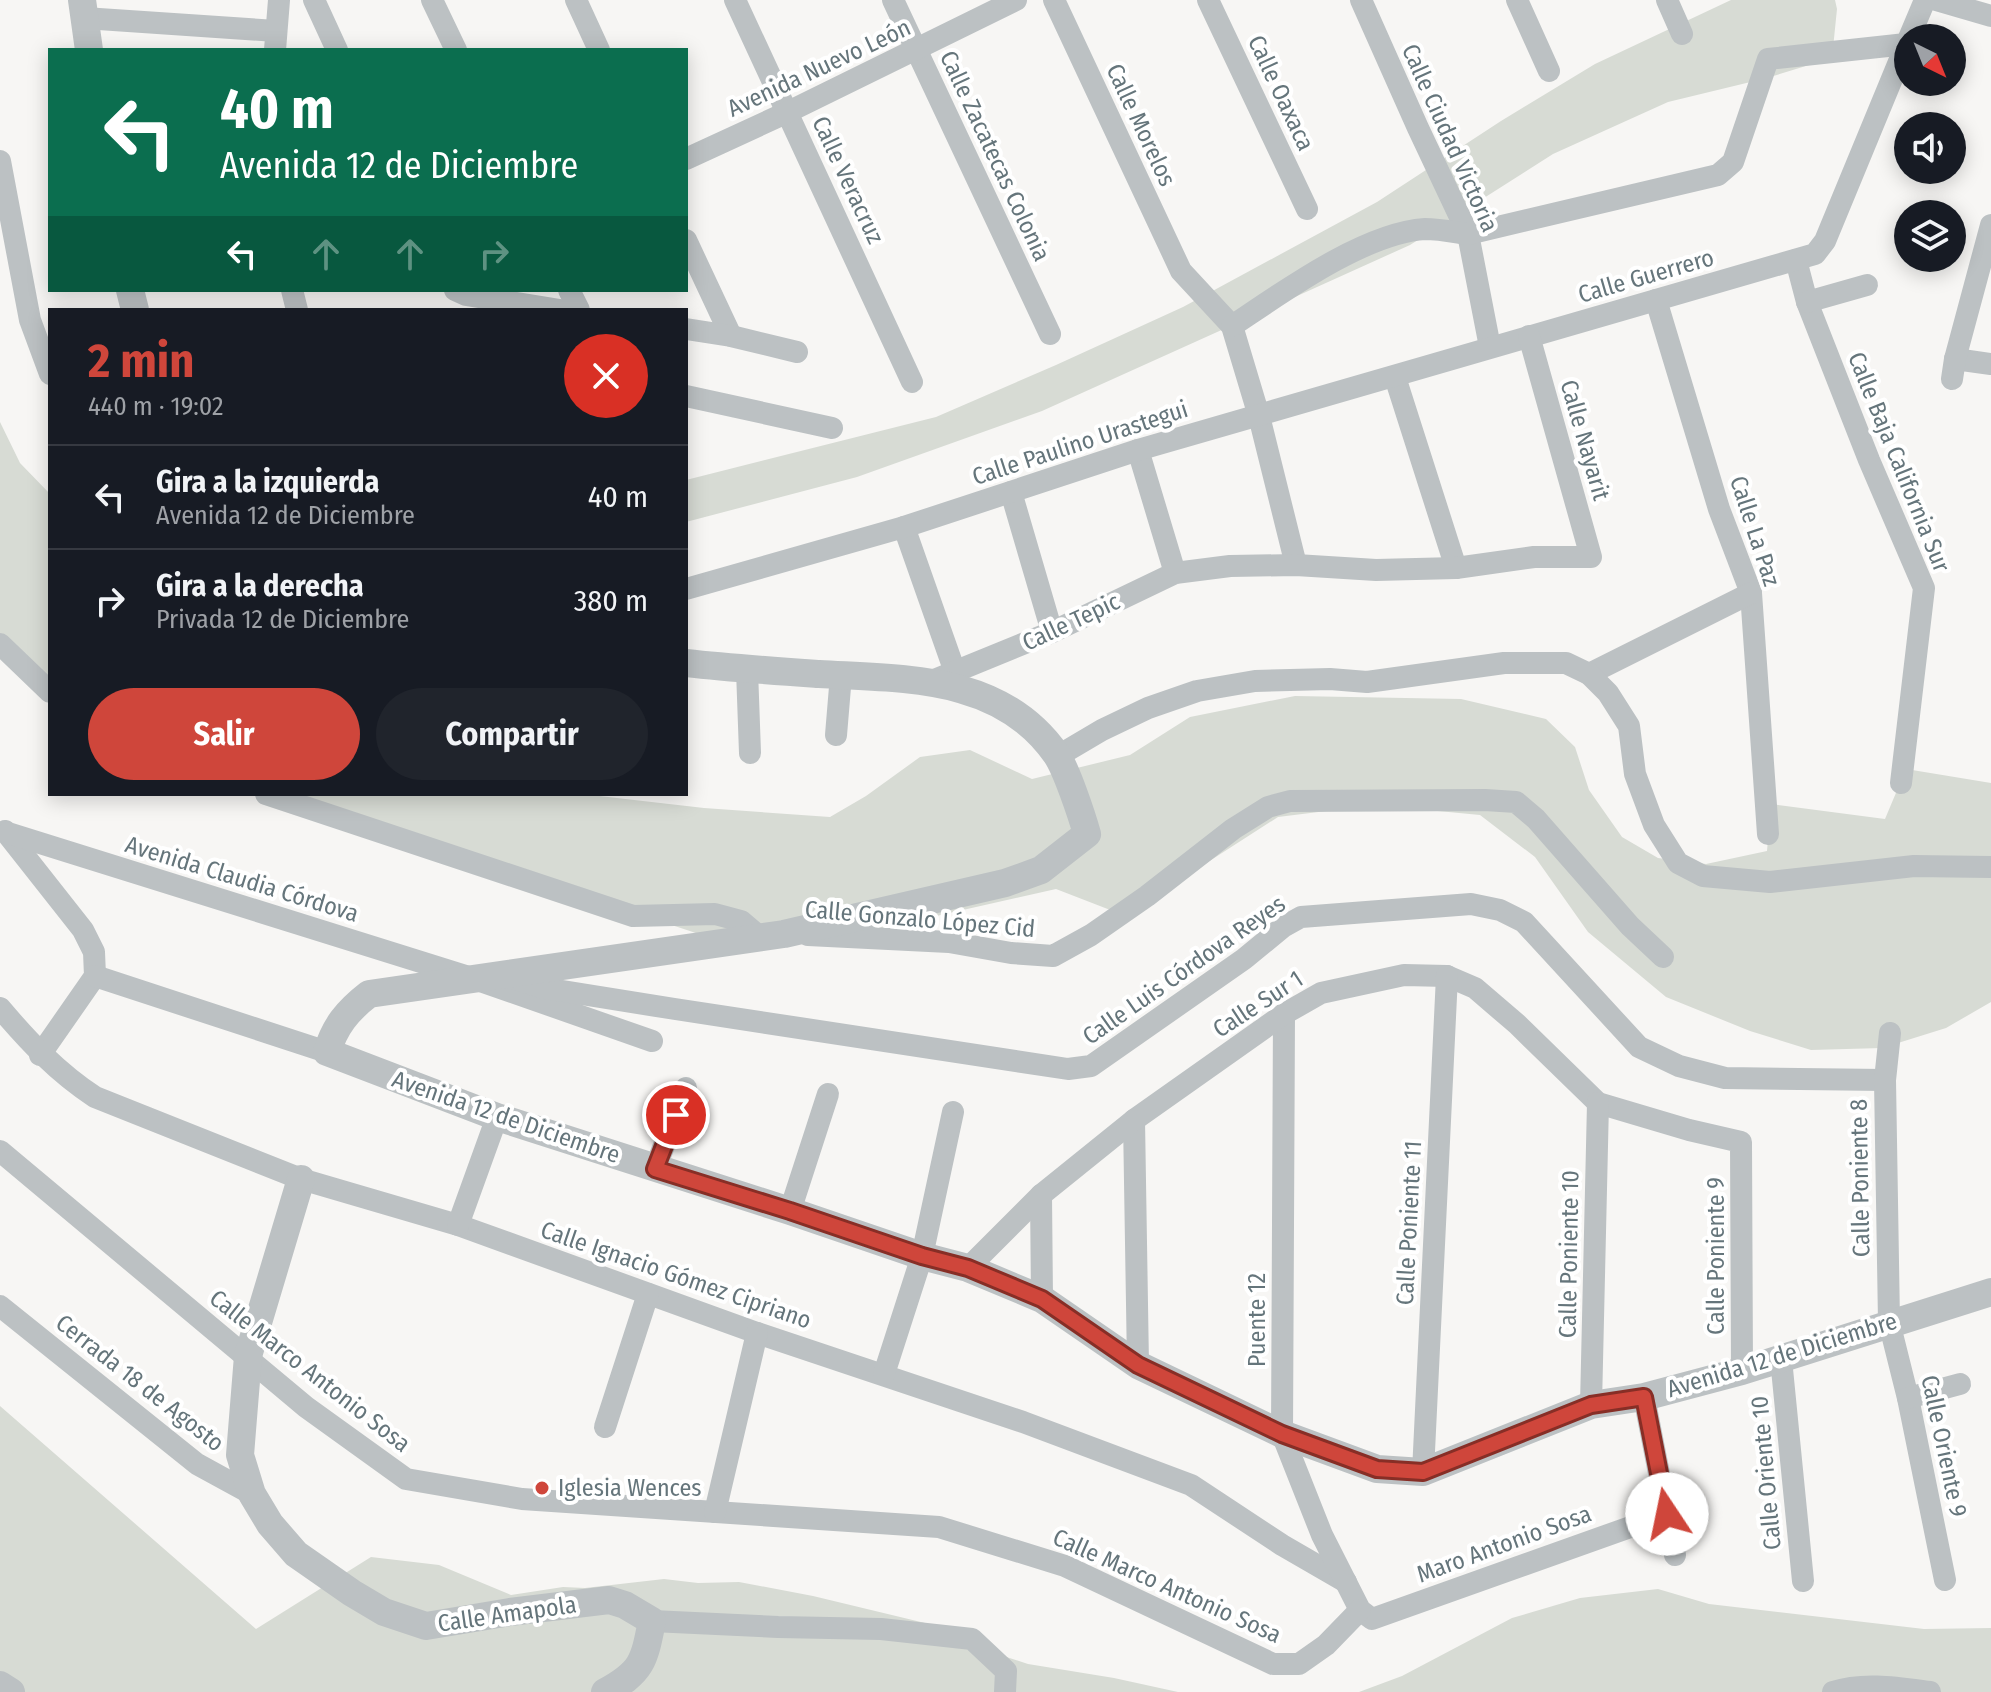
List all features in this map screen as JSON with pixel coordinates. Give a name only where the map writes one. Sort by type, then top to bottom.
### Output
[{"type":"street","points":[[89,48],[83,9],[276,40],[279,0]]},
{"type":"street","points":[[314,0],[336,48]]},
{"type":"street","points":[[432,0],[455,48]]},
{"type":"street","points":[[576,0],[598,48]]},
{"type":"street","name":"Calle Veracruz","points":[[735,0],[912,382]]},
{"type":"street","name":"Calle Zacatecas Colonia","points":[[893,0],[1050,334]]},
{"type":"street","name":"Avenida Nuevo León","points":[[688,158],[1016,0]]},
{"type":"street","name":"Calle Morelos","points":[[1054,0],[1181,271],[1232,326]]},
{"type":"street","name":"Calle Oaxaca","points":[[1208,0],[1307,209]]},
{"type":"street","name":"Calle Ciudad Victoria","points":[[1361,0],[1468,234],[1490,347]]},
{"type":"street","points":[[1517,0],[1549,71]]},
{"type":"street","points":[[1667,0],[1682,34]]},
{"type":"street","points":[[1915,24],[1925,0]]},
{"type":"street","points":[[1936,0],[1991,16]]},
{"type":"street","points":[[1296,565],[1259,416],[1232,326],[1307,277],[1389,235],[1427,229],[1468,234],[1718,175],[1733,162],[1768,59],[1894,43]]},
{"type":"street","points":[[1806,257],[1825,241],[1894,75]]},
{"type":"street","points":[[0,161],[30,320],[48,369]]},
{"type":"street","points":[[1991,225],[1953,369],[1991,364]]},
{"type":"street","points":[[688,244],[731,336]]},
{"type":"street","name":"Calle Guerrero","points":[[1490,347],[1806,257]]},
{"type":"street","name":"Calle Baja California Sur","points":[[1806,257],[1807,302],[1869,460],[1924,588],[1901,783]]},
{"type":"street","points":[[1807,302],[1867,285]]},
{"type":"street","points":[[459,292],[547,308]]},
{"type":"street","name":"Calle La Paz","points":[[1656,300],[1719,509],[1751,593],[1768,834]]},
{"type":"street","points":[[688,329],[797,352]]},
{"type":"street","name":"Calle Nayarit","points":[[1529,336],[1591,557]]},
{"type":"street","name":"Calle Paulino Urastegui","points":[[688,588],[904,527],[1138,450],[1490,347]]},
{"type":"street","points":[[1395,377],[1456,568]]},
{"type":"street","points":[[688,396],[832,428]]},
{"type":"street","points":[[1138,450],[1175,573]]},
{"type":"street","points":[[1011,492],[1052,632]]},
{"type":"street","points":[[504,984],[772,935],[1005,883],[1041,870],[1087,834],[1061,764],[1027,723],[996,701],[943,676],[904,527]]},
{"type":"street","name":"Calle Tepic","points":[[688,663],[841,675],[943,676],[1052,632],[1175,573],[1230,566],[1296,565],[1376,570],[1456,568],[1534,557],[1591,557]]},
{"type":"street","points":[[1589,674],[1751,593]]},
{"type":"street","points":[[0,644],[48,690]]},
{"type":"street","points":[[1061,764],[1102,730],[1148,708],[1197,691],[1255,681],[1330,679],[1367,682],[1504,663],[1566,663],[1589,674],[1608,693],[1629,726],[1635,774],[1654,825],[1678,863],[1703,876],[1770,882],[1914,866],[1991,867]]},
{"type":"street","points":[[747,670],[750,753]]},
{"type":"street","points":[[836,735],[841,675]]},
{"type":"street","name":"Calle Gonzalo López Cid","points":[[272,796],[633,916],[715,914],[741,921],[772,935],[949,942],[1011,953],[1053,956],[1091,935],[1173,878],[1233,829],[1268,807],[1290,801],[1385,799],[1516,802],[1536,819],[1630,926],[1663,957]]},
{"type":"street","points":[[4,829],[83,930],[94,952],[95,976],[40,1055]]},
{"type":"street","name":"Avenida Claudia Córdova","points":[[4,829],[472,978]]},
{"type":"street","name":"Calle Luis Córdova Reyes","points":[[504,984],[1068,1069],[1091,1066],[1301,917],[1471,904],[1500,910],[1524,922],[1639,1047],[1679,1066],[1725,1078],[1885,1080]]},
{"type":"street","name":"Calle Sur 1","points":[[968,1268],[1041,1195],[1134,1120],[1284,1014],[1321,993],[1404,975],[1447,976],[1475,988],[1598,1103],[1741,1142]]},
{"type":"street","name":"Avenida 12 de Diciembre","points":[[95,976],[327,1052],[497,1117],[922,1256],[968,1268],[1042,1299],[1138,1365],[1282,1434],[1377,1469],[1423,1472],[1591,1405],[1644,1397],[1742,1371],[1991,1292]]},
{"type":"street","name":"Calle Poniente 11","points":[[1423,1472],[1447,976]]},
{"type":"street","points":[[327,1052],[334,1031],[348,1010],[369,994],[472,978],[504,984],[652,1041]]},
{"type":"street","name":"Calle Ignacio Gómez Cipriano","points":[[0,1008],[40,1055],[67,1079],[95,1097],[301,1179],[458,1225],[757,1333],[1023,1422],[1191,1485],[1282,1545],[1346,1582]]},
{"type":"street","name":"Puente 12","points":[[1284,1014],[1282,1434],[1322,1535],[1360,1610]]},
{"type":"street","name":"Calle Poniente 8","points":[[1889,1322],[1885,1080],[1890,1033]]},
{"type":"street","points":[[655,1169],[686,1088]]},
{"type":"street","points":[[790,1211],[828,1094]]},
{"type":"street","name":"Calle Poniente 10","points":[[1591,1405],[1598,1103]]},
{"type":"street","points":[[884,1374],[922,1256],[953,1112]]},
{"type":"street","points":[[458,1225],[497,1117]]},
{"type":"street","points":[[1134,1120],[1138,1365]]},
{"type":"street","name":"Calle Poniente 9","points":[[1741,1142],[1742,1371]]},
{"type":"street","name":"Calle Marco Antonio Sosa","points":[[0,1151],[306,1407],[406,1479],[522,1499],[939,1527],[1065,1566],[1273,1664],[1299,1664],[1326,1645],[1360,1610]]},
{"type":"street","name":"Calle Amapola","points":[[301,1179],[248,1356],[240,1455],[252,1494],[270,1524],[296,1554],[384,1612],[426,1626],[609,1600],[625,1605],[647,1640],[778,1627],[881,1629],[972,1639],[1006,1671],[1005,1692]]},
{"type":"street","points":[[1041,1195],[1042,1299]]},
{"type":"street","points":[[605,1427],[648,1294]]},
{"type":"street","name":"Cerrada 18 de Agosto","points":[[0,1306],[197,1464],[252,1494]]},
{"type":"street","name":"Calle Oriente 9","points":[[1889,1322],[1908,1398],[1945,1580]]},
{"type":"street","points":[[715,1512],[757,1333]]},
{"type":"street","name":"Calle Oriente 10","points":[[1781,1359],[1803,1581]]},
{"type":"street","points":[[1908,1398],[1960,1384]]},
{"type":"street","points":[[1644,1397],[1675,1555]]},
{"type":"street","name":"Maro Antonio Sosa","points":[[1360,1610],[1372,1619],[1667,1514]]},
{"type":"street","points":[[605,1692],[629,1679],[647,1640]]},
{"type":"street","points":[[0,1685],[11,1692]]},
{"type":"street","points":[[1833,1692],[1846,1688],[1889,1687],[1930,1692]]},
{"type":"shaded area","points":[[1731,0],[1835,0],[1837,9],[1832,58],[1767,78],[1668,102],[1553,154],[1410,245],[1042,411],[857,477],[688,521],[688,479],[936,417],[1183,307],[1377,202],[1595,64]]},
{"type":"shaded area","points":[[0,422],[20,463],[48,492],[48,680],[0,633]]},
{"type":"shaded area","points":[[1295,696],[1461,699],[1546,719],[1575,747],[1589,790],[1622,837],[1658,858],[1706,864],[1767,851],[1771,804],[1885,819],[1906,769],[1991,783],[1991,1002],[1946,1028],[1882,1048],[1811,1050],[1750,1031],[1666,997],[1588,932],[1535,857],[1480,815],[1375,805],[1278,817],[1208,862],[1118,913],[1056,889],[817,943],[708,937],[281,796],[599,796],[704,808],[830,817],[866,796],[920,757],[970,750],[1032,779],[1130,755],[1190,717]]},
{"type":"shaded area","points":[[0,1406],[256,1629],[371,1557],[439,1565],[511,1595],[563,1587],[585,1588],[664,1579],[698,1583],[739,1582],[925,1623],[985,1650],[1028,1664],[1178,1692],[0,1692]]},
{"type":"shaded area","points":[[1658,1589],[1709,1604],[1924,1629],[1991,1628],[1991,1692],[1359,1692],[1402,1676],[1512,1618],[1580,1598]]},
{"type":"place","name":"Iglesia Wences","points":[[542,1488]]},
{"type":"route","points":[[676,1115],[655,1169],[922,1256],[968,1268],[1042,1299],[1138,1365],[1282,1434],[1377,1469],[1423,1472],[1591,1405],[1644,1397],[1667,1514]]}]
